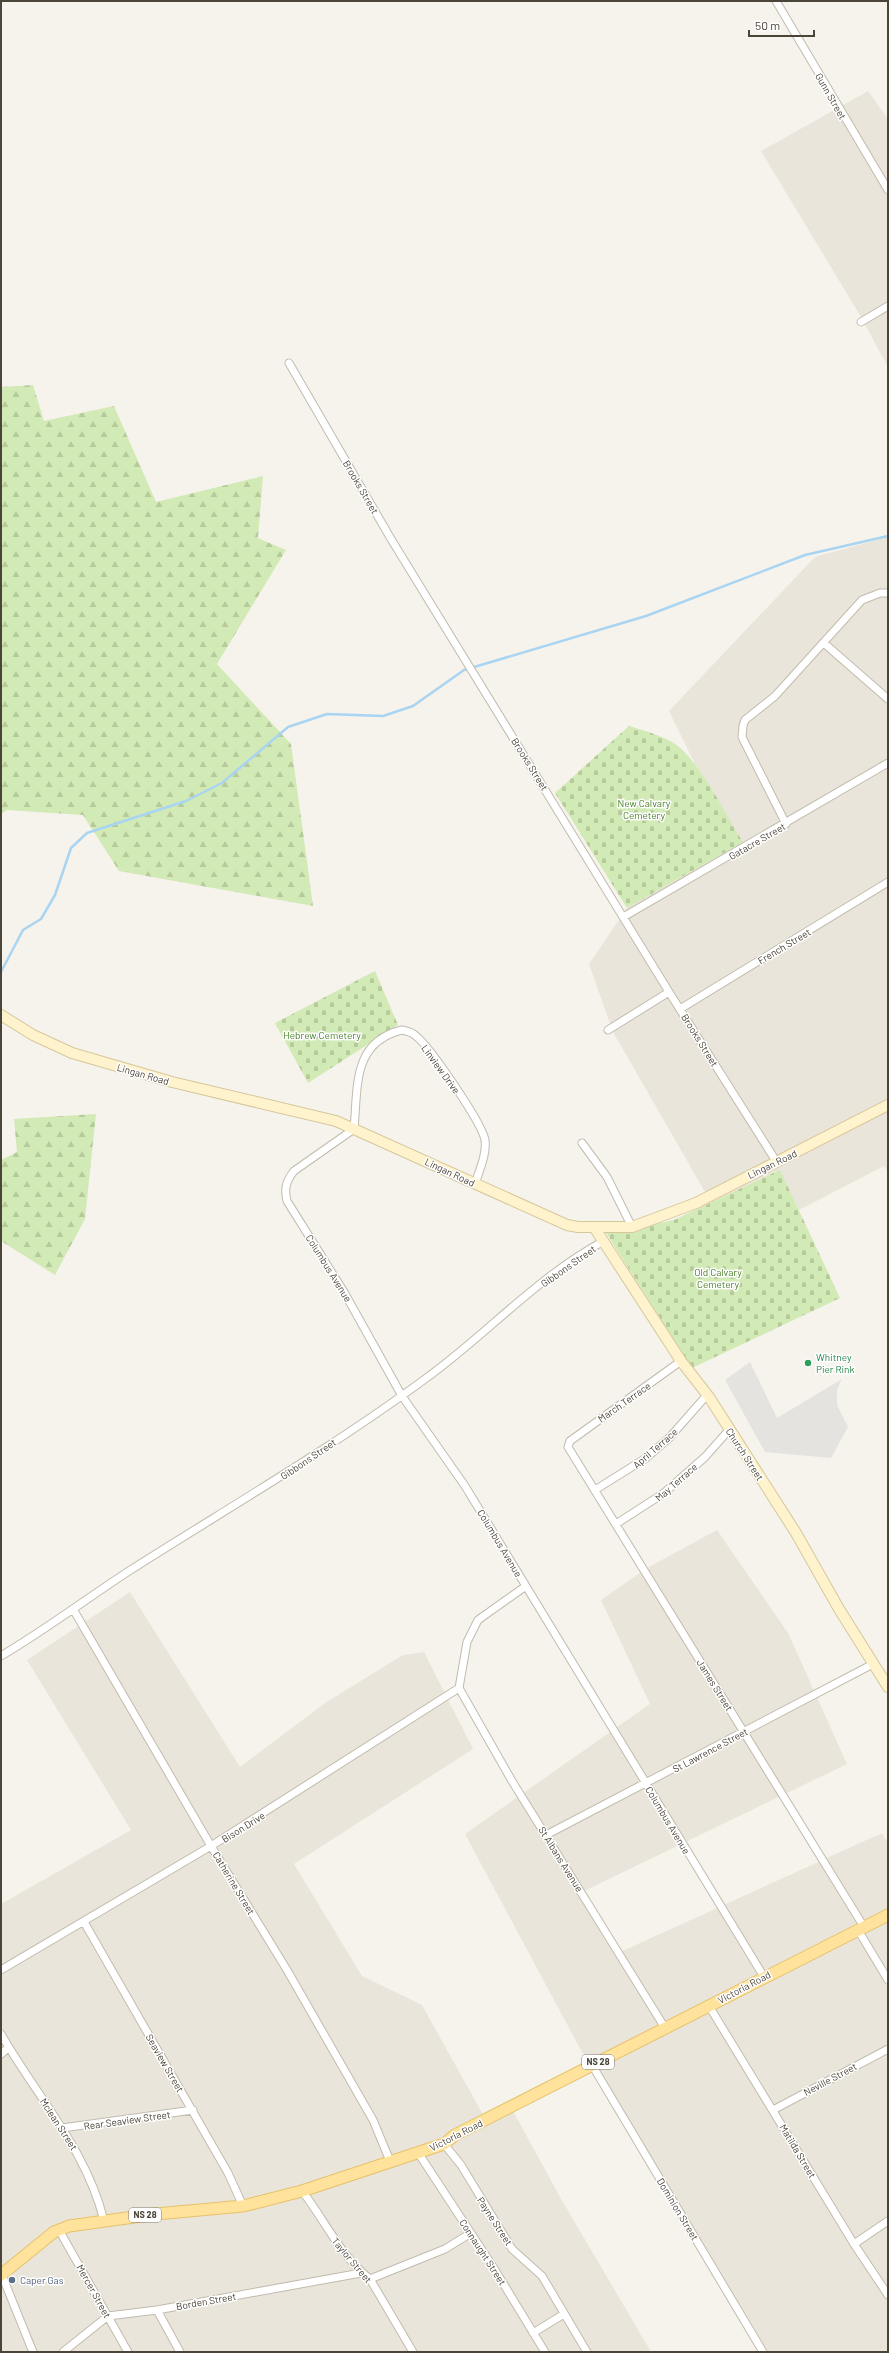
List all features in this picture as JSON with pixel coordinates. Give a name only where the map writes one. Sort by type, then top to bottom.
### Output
[{"type":"main road","name":"Victoria Road","points":[[1,2274],[59,2230],[104,2221],[243,2206],[302,2191],[390,2161],[419,2154],[444,2144],[455,2135],[888,1915]]},
{"type":"street","name":"Gunn Street","points":[[776,1],[888,190]]},
{"type":"street","points":[[861,322],[888,306]]},
{"type":"street","name":"Brooks Street","points":[[289,363],[391,539],[625,916],[669,992],[776,1161]]},
{"type":"street","points":[[786,824],[744,742],[742,726],[745,720],[775,696],[825,644],[862,600],[880,593],[888,593]]},
{"type":"street","points":[[825,644],[888,699]]},
{"type":"street","name":"Gatacre Street","points":[[625,916],[786,824],[888,763]]},
{"type":"street","name":"French Street","points":[[680,1009],[888,882]]},
{"type":"street","points":[[608,1030],[669,992]]},
{"type":"street","name":"Lingan Road","points":[[1,1015],[33,1035],[72,1053],[172,1082],[308,1113],[336,1121],[566,1225],[632,1227],[696,1203],[888,1104]]},
{"type":"street","name":"Linview Drive","points":[[354,1128],[361,1067],[365,1053],[375,1043],[393,1033],[402,1030],[412,1033],[434,1056],[462,1098],[484,1136],[485,1148],[475,1184]]},
{"type":"street","name":"Columbus Avenue","points":[[354,1128],[294,1171],[288,1180],[286,1194],[288,1201],[344,1292],[402,1396],[465,1486],[764,1977]]},
{"type":"street","points":[[582,1143],[607,1177],[632,1227]]},
{"type":"street","name":"Church Street","points":[[594,1227],[602,1242],[613,1255],[681,1361],[707,1395],[796,1533],[888,1687]]},
{"type":"street","name":"Gibbons Street","points":[[1,1656],[129,1571],[305,1462],[402,1396],[465,1348],[554,1274],[602,1242]]},
{"type":"street","name":"March Terrace","points":[[569,1444],[681,1361]]},
{"type":"street","name":"April Terrace","points":[[595,1490],[646,1458],[670,1437],[707,1395]]},
{"type":"street","name":"May Terrace","points":[[616,1524],[664,1493],[705,1457],[729,1430]]},
{"type":"street","name":"James Street","points":[[569,1444],[569,1449],[745,1732],[861,1928],[888,1980]]},
{"type":"street","points":[[459,1688],[467,1642],[478,1620],[526,1586]]},
{"type":"street","name":"Catherine Street","points":[[73,1609],[211,1846],[287,1970],[373,2120],[390,2161]]},
{"type":"street","name":"St Lawrence Street","points":[[546,1835],[873,1664]]},
{"type":"street","name":"St Albans Avenue","points":[[459,1688],[546,1835],[665,2028]]},
{"type":"street","name":"Bison Drive","points":[[1,1970],[211,1846],[459,1688]]},
{"type":"street","name":"Seaview Street","points":[[84,1922],[232,2179],[243,2206]]},
{"type":"street","name":"Matilda Street","points":[[709,2006],[854,2244],[888,2295]]},
{"type":"street","name":"Mclean Street","points":[[1,2034],[62,2128],[88,2172],[104,2221]]},
{"type":"street","points":[[1,2054],[9,2048]]},
{"type":"street","name":"Neville Street","points":[[773,2110],[888,2049]]},
{"type":"street","name":"Dominion Street","points":[[592,2065],[763,2352]]},
{"type":"street","name":"Rear Seaview Street","points":[[62,2128],[193,2110]]},
{"type":"street","name":"Payne Street","points":[[444,2144],[461,2165],[511,2246],[542,2276],[555,2295],[564,2314],[587,2352]]},
{"type":"street","name":"Connaught Street","points":[[419,2154],[545,2352]]},
{"type":"street","name":"Taylor Street","points":[[302,2191],[327,2231],[361,2273],[370,2279],[413,2352]]},
{"type":"street","points":[[854,2244],[888,2221]]},
{"type":"street","name":"Mercer Street","points":[[59,2230],[128,2352]]},
{"type":"street","points":[[370,2279],[445,2250],[470,2233]]},
{"type":"street","name":"Borden Street","points":[[108,2316],[157,2310],[361,2273]]},
{"type":"street","points":[[1,2274],[33,2352]]},
{"type":"street","points":[[157,2310],[180,2352]]},
{"type":"street","points":[[533,2333],[564,2314]]},
{"type":"street","points":[[63,2352],[108,2316]]},
{"type":"shaded area","points":[[868,91],[888,119],[888,367],[861,317],[761,151]]},
{"type":"shaded area","points":[[888,537],[888,1172],[884,1166],[799,1210],[780,1171],[712,1204],[613,1032],[589,964],[627,908],[743,842],[695,764],[669,711],[815,557]]},
{"type":"shaded area","points":[[750,1362],[777,1418],[842,1379],[837,1390],[837,1405],[848,1427],[831,1458],[765,1452],[725,1380]]},
{"type":"shaded area","points":[[717,1530],[788,1633],[847,1764],[580,1893],[618,1953],[882,1833],[888,1843],[888,2352],[765,2352],[590,2067],[465,1834],[650,1704],[601,1600],[647,1568]]},
{"type":"shaded area","points":[[130,1592],[240,1767],[325,1703],[403,1655],[424,1652],[473,1749],[294,1864],[362,1976],[422,2005],[486,2120],[512,2109],[560,2197],[651,2352],[1,2352],[1,1904],[131,1830],[27,1660]]},
{"type":"green space","points":[[33,385],[44,421],[114,406],[156,502],[263,476],[258,538],[286,550],[217,664],[291,744],[313,906],[119,871],[83,815],[7,810],[1,814],[1,387]]},
{"type":"green space","name":"New Calvary Cemetery","points":[[629,726],[664,738],[675,744],[684,752],[703,776],[743,842],[627,908],[555,793]]},
{"type":"green space","name":"Hebrew Cemetery","points":[[375,971],[398,1025],[308,1083],[275,1023]]},
{"type":"green space","points":[[96,1114],[85,1219],[55,1275],[1,1241],[1,1160],[17,1152],[14,1119]]},
{"type":"green space","name":"Old Calvary Cemetery","points":[[780,1170],[840,1298],[692,1368],[603,1228],[634,1229],[674,1220]]},
{"type":"waterway","points":[[1,972],[23,930],[41,919],[55,895],[71,848],[87,833],[186,801],[222,783],[288,727],[327,714],[383,716],[413,706],[464,670],[646,616],[805,555],[888,536]]},
{"type":"place","name":"Whitney Pier Rink","points":[[808,1363]]},
{"type":"place","name":"Caper Gas","points":[[12,2280]]}]
